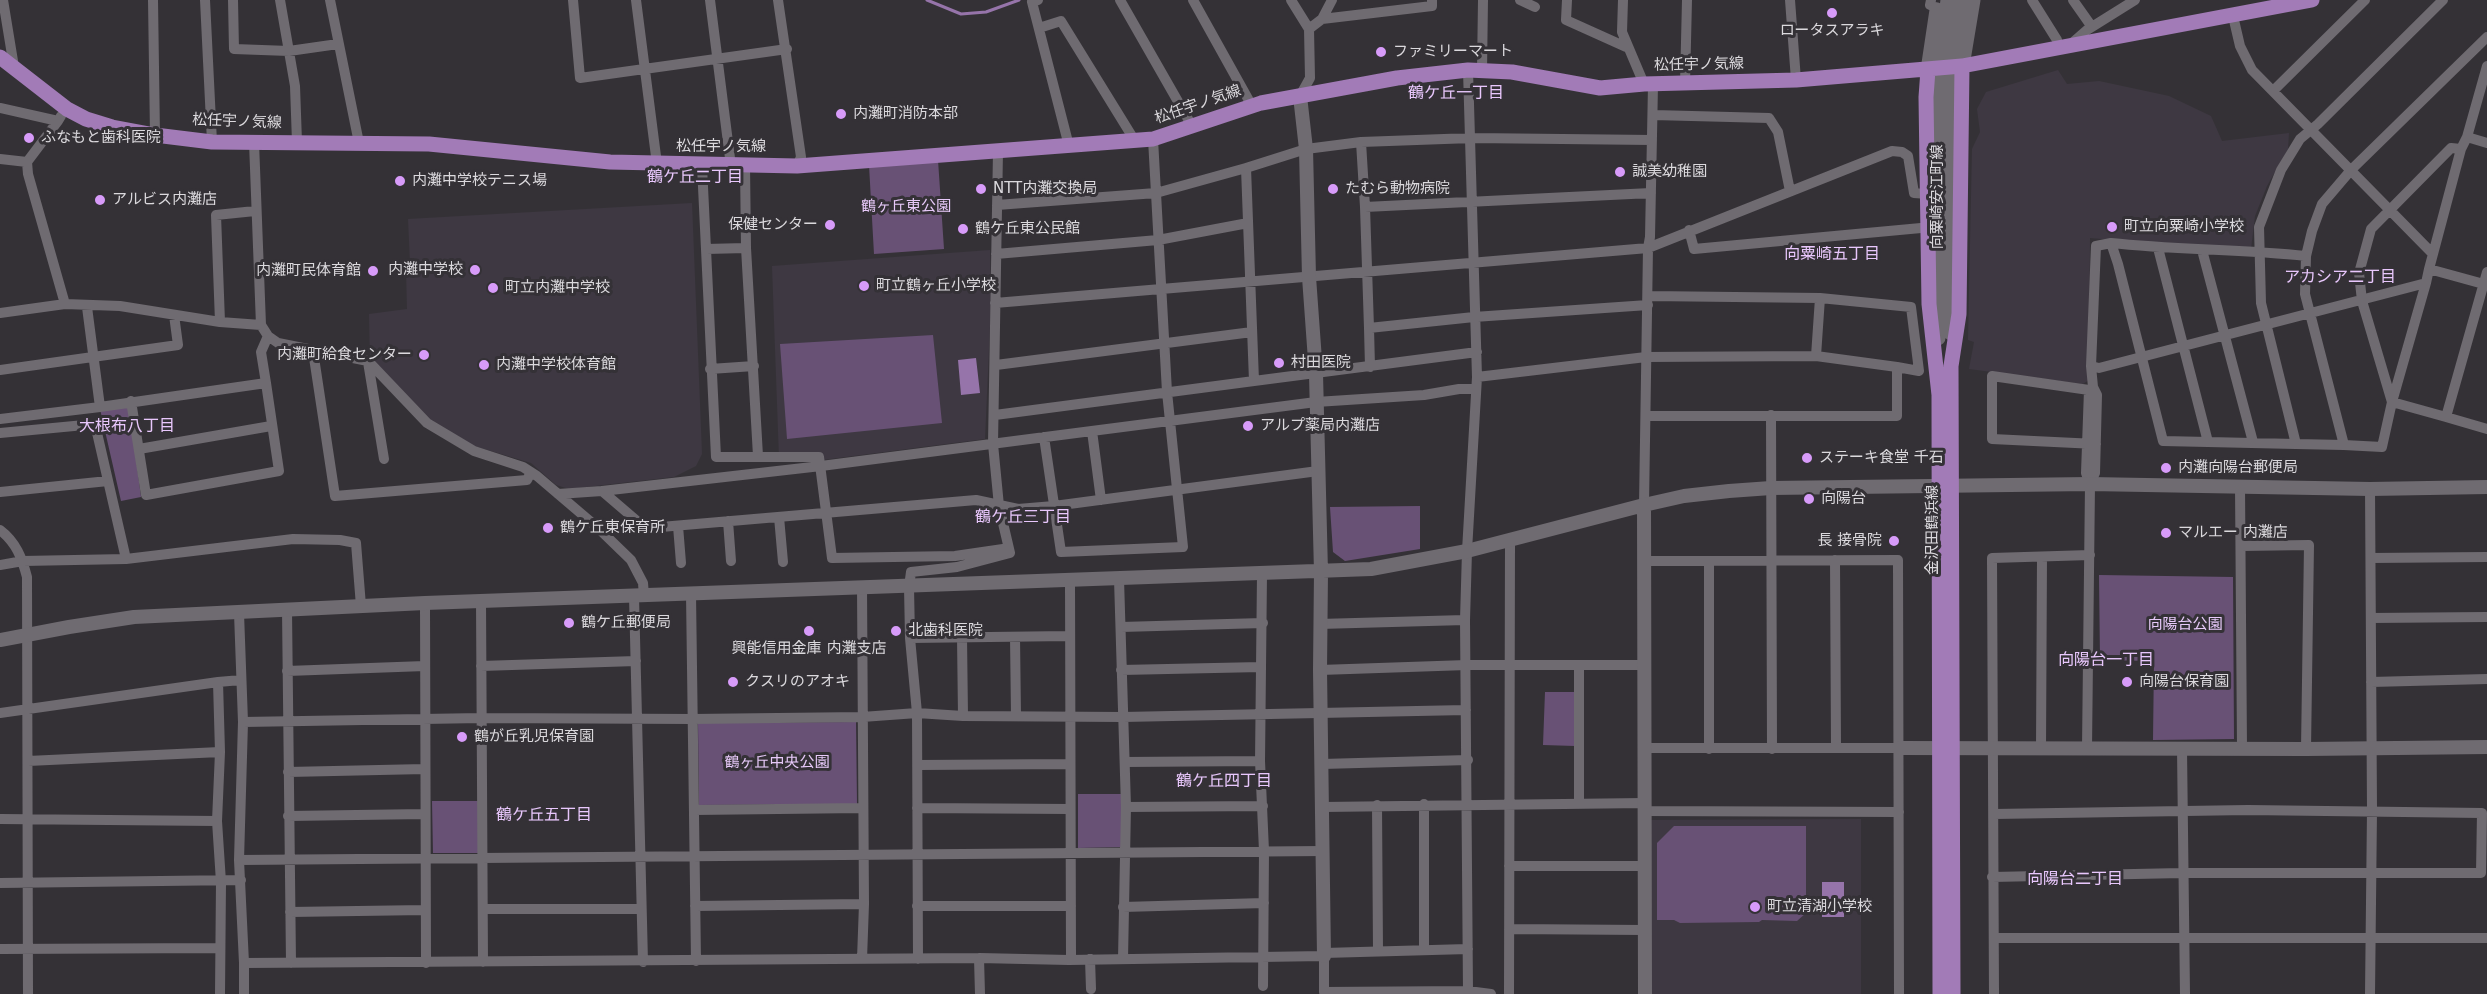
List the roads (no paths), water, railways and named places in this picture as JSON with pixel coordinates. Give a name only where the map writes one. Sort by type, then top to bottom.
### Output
[{"type":"main road","name":"松任宇ノ気線","points":[[0,57],[14,67],[62,115],[155,135],[212,142],[429,144],[610,162],[702,166],[797,166],[1153,139],[1252,106],[1397,78],[1475,70],[1512,72],[1600,88],[1648,84],[1796,80],[1928,70],[2063,48],[2312,0]]},
{"type":"main road","points":[[1928,70],[1932,31],[1939,2]]},
{"type":"main road","name":"向粟崎安江町線","points":[[1939,2],[1938,113],[1945,314],[1951,366]]},
{"type":"main road","points":[[1962,66],[1971,2]]},
{"type":"main road","name":"向粟崎安江町線","points":[[1939,395],[1945,314],[1951,56],[1971,2]]},
{"type":"main road","name":"金沢田鶴浜線","points":[[1953,994],[1946,749],[1945,486],[1951,366],[1959,314],[1962,66]]},
{"type":"main road","name":"金沢田鶴浜線","points":[[1928,70],[1926,97],[1929,304],[1939,395],[1945,486]]},
{"type":"main road","name":"金沢田鶴浜線","points":[[1940,994],[1946,749]]},
{"type":"street","points":[[3,0],[14,67]]},
{"type":"street","points":[[153,0],[155,135]]},
{"type":"street","points":[[205,0],[212,142]]},
{"type":"street","points":[[233,0],[234,49],[289,51],[338,44]]},
{"type":"street","points":[[280,0],[295,86],[297,142]]},
{"type":"street","points":[[330,0],[359,143]]},
{"type":"street","points":[[573,0],[580,78],[787,49]]},
{"type":"street","points":[[636,0],[657,164]]},
{"type":"street","points":[[710,0],[718,59],[738,165],[746,248],[758,456]]},
{"type":"street","points":[[778,0],[787,49],[801,157],[797,166]]},
{"type":"street","points":[[1038,0],[1032,2],[1069,146]]},
{"type":"street","points":[[1120,0],[1192,126]]},
{"type":"street","points":[[1193,0],[1252,106]]},
{"type":"street","points":[[1291,0],[1309,29],[1310,78],[1300,96],[1306,149],[1316,374],[1321,572],[1319,624],[1324,851],[1324,992],[1468,991],[1491,994]]},
{"type":"street","points":[[1309,29],[1322,19],[1332,0]]},
{"type":"street","points":[[1322,19],[1432,6],[1432,0]]},
{"type":"street","points":[[1468,991],[1468,760],[1465,620],[1478,377],[1474,317],[1472,138],[1475,70],[1483,0]]},
{"type":"street","points":[[1520,0],[1534,7]]},
{"type":"street","points":[[1567,0],[1566,20],[1626,47]]},
{"type":"street","points":[[1623,0],[1622,32],[1626,47],[1648,84],[1653,115],[1648,248],[1643,561],[1645,994]]},
{"type":"street","points":[[1685,84],[1687,0]]},
{"type":"street","points":[[1790,0],[1796,80]]},
{"type":"street","points":[[2032,0],[2063,48],[2135,0]]},
{"type":"street","points":[[2073,0],[2092,27]]},
{"type":"street","points":[[2273,91],[2365,0]]},
{"type":"street","points":[[2296,444],[2266,325],[2259,282],[2261,251],[2259,227],[2267,201],[2281,170],[2300,139],[2443,0]]},
{"type":"street","points":[[2233,16],[2240,46],[2252,70],[2433,254]]},
{"type":"street","points":[[1039,28],[1061,21],[1136,141]]},
{"type":"street","points":[[2344,445],[2305,294],[2306,256],[2322,204],[2350,170],[2487,37]]},
{"type":"street","points":[[2111,243],[2163,441],[2382,447],[2392,402],[2461,149],[2467,137],[2487,66]]},
{"type":"street","points":[[0,108],[62,115]]},
{"type":"street","points":[[62,115],[27,162],[28,174],[65,304]]},
{"type":"street","points":[[1653,115],[1768,118],[1778,132],[1790,191]]},
{"type":"street","points":[[2467,137],[2487,143]]},
{"type":"street","points":[[998,205],[1156,193],[1306,149],[1361,142],[1472,138],[1652,140]]},
{"type":"street","points":[[1044,437],[1061,552],[1183,547],[1169,420],[1153,139]]},
{"type":"street","points":[[254,142],[261,325],[268,336],[278,343],[368,362],[427,423],[474,451],[523,467],[531,472],[598,528],[631,560],[643,582],[639,596],[636,661],[642,962]]},
{"type":"street","points":[[1361,142],[1370,368]]},
{"type":"street","points":[[2392,402],[2362,301],[2359,273],[2364,253],[2371,229],[2389,209],[2451,148],[2461,149]]},
{"type":"street","points":[[918,959],[916,854],[918,765],[917,713],[910,638],[911,572],[957,567],[1010,554],[999,506],[993,444],[998,151]]},
{"type":"street","points":[[995,303],[1648,248],[1892,151],[1908,156],[1912,190],[1917,194],[1928,194]]},
{"type":"street","points":[[0,159],[27,162]]},
{"type":"street","points":[[702,166],[716,457],[819,457],[832,558],[955,556],[1008,548]]},
{"type":"street","points":[[1246,168],[1254,381]]},
{"type":"street","points":[[1365,207],[1651,193]]},
{"type":"street","points":[[220,322],[216,215],[255,211]]},
{"type":"street","points":[[996,254],[1158,240],[1248,223]]},
{"type":"street","points":[[1689,230],[1694,249],[1921,228]]},
{"type":"street","points":[[2087,748],[2090,484],[2095,473],[2091,443],[2097,395],[2091,388],[2096,246],[2111,243],[2157,248],[2261,251],[2306,256]]},
{"type":"street","points":[[706,249],[746,248]]},
{"type":"street","points":[[2157,248],[2208,442]]},
{"type":"street","points":[[2202,250],[2253,442]]},
{"type":"street","points":[[2429,269],[2485,285]]},
{"type":"street","points":[[2446,417],[2487,272]]},
{"type":"street","points":[[2091,366],[2099,369],[2426,283]]},
{"type":"street","points":[[1369,327],[1648,300],[1820,298],[1911,307],[1919,371],[1816,356],[1646,357],[1478,377]]},
{"type":"street","points":[[1816,356],[1820,298]]},
{"type":"street","points":[[0,313],[65,304],[87,307],[120,306],[220,322],[261,325]]},
{"type":"street","points":[[87,307],[100,407]]},
{"type":"street","points":[[0,370],[178,345],[174,315]]},
{"type":"street","points":[[996,365],[1165,341],[1252,332]]},
{"type":"street","points":[[131,401],[146,495],[279,471],[261,352],[268,336]]},
{"type":"street","points":[[313,351],[335,496],[527,480],[531,472]]},
{"type":"street","points":[[995,415],[1370,368],[1477,352]]},
{"type":"street","points":[[368,362],[384,459]]},
{"type":"street","points":[[710,369],[754,366]]},
{"type":"street","points":[[1646,416],[1897,416],[1897,367]]},
{"type":"street","points":[[2091,388],[1992,376],[1992,439],[2091,443]]},
{"type":"street","points":[[0,419],[266,383]]},
{"type":"street","points":[[558,494],[820,466],[1316,402],[1476,389]]},
{"type":"street","points":[[2392,402],[2487,429]]},
{"type":"street","points":[[1771,415],[1772,749]]},
{"type":"street","points":[[0,433],[95,424],[126,559]]},
{"type":"street","points":[[139,449],[271,426]]},
{"type":"street","points":[[1092,431],[1101,500]]},
{"type":"street","points":[[602,491],[644,527],[975,500],[1018,509],[1318,471]]},
{"type":"street","points":[[0,492],[108,481]]},
{"type":"street","points":[[0,640],[134,617],[425,603],[1070,582],[1371,569],[1467,551],[1684,496],[1771,488],[2090,484],[2370,489],[2487,487]]},
{"type":"street","points":[[2240,487],[2242,748]]},
{"type":"street","points":[[2370,489],[2372,810],[2370,994]]},
{"type":"street","points":[[779,517],[783,562]]},
{"type":"street","points":[[728,521],[731,561]]},
{"type":"street","points":[[678,526],[681,563]]},
{"type":"street","points":[[0,530],[8,535],[23,561],[27,577],[28,994]]},
{"type":"street","points":[[0,565],[23,561],[126,559],[314,538],[356,543],[361,606]]},
{"type":"street","points":[[1509,994],[1510,539]]},
{"type":"street","points":[[2241,546],[2309,545],[2306,749]]},
{"type":"street","points":[[1994,994],[1992,558],[2090,555]]},
{"type":"street","points":[[2371,558],[2487,556]]},
{"type":"street","points":[[2042,557],[2042,748]]},
{"type":"street","points":[[1835,560],[1836,748]]},
{"type":"street","points":[[1643,561],[1898,560],[1899,994]]},
{"type":"street","points":[[1709,561],[1709,749]]},
{"type":"street","points":[[1262,573],[1260,761],[1264,851],[1263,986]]},
{"type":"street","points":[[1119,579],[1126,807],[1123,959]]},
{"type":"street","points":[[1070,582],[1071,960]]},
{"type":"street","points":[[862,587],[864,904],[862,959]]},
{"type":"street","points":[[692,594],[696,961]]},
{"type":"street","points":[[481,602],[483,962]]},
{"type":"street","points":[[425,603],[426,963]]},
{"type":"street","points":[[287,610],[291,963]]},
{"type":"street","points":[[239,612],[243,722],[239,860],[244,994]]},
{"type":"street","points":[[2371,618],[2487,617]]},
{"type":"street","points":[[1319,624],[1465,620]]},
{"type":"street","points":[[1121,627],[1263,623]]},
{"type":"street","points":[[910,638],[1069,636]]},
{"type":"street","points":[[962,637],[963,716]]},
{"type":"street","points":[[1015,637],[1016,716]]},
{"type":"street","points":[[481,666],[636,661]]},
{"type":"street","points":[[1320,670],[1467,665],[1644,665]]},
{"type":"street","points":[[1579,665],[1580,803]]},
{"type":"street","points":[[287,671],[425,666]]},
{"type":"street","points":[[1121,670],[1261,667]]},
{"type":"street","points":[[2371,682],[2487,679]]},
{"type":"street","points":[[0,713],[242,680]]},
{"type":"street","points":[[218,682],[220,752],[217,821],[221,882],[220,994]]},
{"type":"street","points":[[243,722],[482,718],[862,717],[917,713],[963,716],[1123,717],[1260,712],[1467,710]]},
{"type":"street","points":[[1644,748],[2487,747]]},
{"type":"street","points":[[2182,749],[2185,994]]},
{"type":"street","points":[[28,761],[220,752]]},
{"type":"street","points":[[1322,764],[1468,760]]},
{"type":"street","points":[[1125,762],[1260,761]]},
{"type":"street","points":[[918,765],[1070,764]]},
{"type":"street","points":[[288,772],[425,770]]},
{"type":"street","points":[[1323,807],[1580,803],[1644,807],[1899,812]]},
{"type":"street","points":[[1424,804],[1424,949]]},
{"type":"street","points":[[1377,805],[1378,951]]},
{"type":"street","points":[[1126,807],[1263,806]]},
{"type":"street","points":[[694,810],[862,808]]},
{"type":"street","points":[[917,808],[1070,809]]},
{"type":"street","points":[[1992,877],[2182,873],[2481,873],[2482,843],[2482,813],[2372,810],[1994,814]]},
{"type":"street","points":[[288,816],[425,814]]},
{"type":"street","points":[[0,819],[217,821]]},
{"type":"street","points":[[239,860],[425,856],[1324,851]]},
{"type":"street","points":[[1509,866],[1644,866]]},
{"type":"street","points":[[0,883],[241,880]]},
{"type":"street","points":[[1123,907],[1264,903]]},
{"type":"street","points":[[695,906],[864,904]]},
{"type":"street","points":[[917,906],[1071,906]]},
{"type":"street","points":[[483,909],[641,909]]},
{"type":"street","points":[[290,912],[426,910]]},
{"type":"street","points":[[1509,929],[1644,930]]},
{"type":"street","points":[[1994,938],[2487,938]]},
{"type":"street","points":[[0,949],[219,948]]},
{"type":"street","points":[[244,963],[979,958],[1071,960],[1324,955],[1424,949],[1468,949]]},
{"type":"street","points":[[979,958],[980,994]]},
{"type":"street","points":[[1090,959],[1091,989]]},
{"type":"waterway","points":[[927,0],[961,14],[986,12],[1019,0]]},
{"type":"place","name":"ロータスアラキ","points":[[1832,13]]},
{"type":"place","name":"ファミリーマート","points":[[1381,52]]},
{"type":"place","name":"内灘町消防本部","points":[[841,114]]},
{"type":"place","name":"ふなもと歯科医院","points":[[29,138]]},
{"type":"place","name":"誠美幼稚園","points":[[1620,172]]},
{"type":"place","name":"内灘中学校テニス場","points":[[400,181]]},
{"type":"place","name":"NTT内灘交換局","points":[[981,189]]},
{"type":"place","name":"たむら動物病院","points":[[1333,189]]},
{"type":"place","name":"アルビス内灘店","points":[[100,200]]},
{"type":"place","name":"保健センター","points":[[830,225]]},
{"type":"place","name":"町立向粟崎小学校","points":[[2112,227]]},
{"type":"place","name":"鶴ケ丘東公民館","points":[[963,229]]},
{"type":"place","name":"内灘中学校","points":[[475,270]]},
{"type":"place","name":"内灘町民体育館","points":[[373,271]]},
{"type":"place","name":"町立鶴ヶ丘小学校","points":[[864,286]]},
{"type":"place","name":"町立内灘中学校","points":[[493,288]]},
{"type":"place","name":"内灘町給食センター","points":[[424,355]]},
{"type":"place","name":"村田医院","points":[[1279,363]]},
{"type":"place","name":"内灘中学校体育館","points":[[484,365]]},
{"type":"place","name":"アルプ薬局内灘店","points":[[1248,426]]},
{"type":"place","name":"ステーキ食堂 千石","points":[[1807,458]]},
{"type":"place","name":"内灘向陽台郵便局","points":[[2166,468]]},
{"type":"place","name":"向陽台","points":[[1809,499]]},
{"type":"place","name":"鶴ケ丘東保育所","points":[[548,528]]},
{"type":"place","name":"マルエー 内灘店","points":[[2166,533]]},
{"type":"place","name":"長 接骨院","points":[[1894,541]]},
{"type":"place","name":"鶴ケ丘郵便局","points":[[569,623]]},
{"type":"place","name":"興能信用金庫 内灘支店","points":[[809,631]]},
{"type":"place","name":"北歯科医院","points":[[896,631]]},
{"type":"place","name":"クスリのアオキ","points":[[733,682]]},
{"type":"place","name":"向陽台保育園","points":[[2127,682]]},
{"type":"place","name":"鶴が丘乳児保育園","points":[[462,737]]},
{"type":"place","name":"町立清湖小学校","points":[[1755,907]]},
{"type":"district","name":"鶴ケ丘一丁目","points":[[1456,94]]},
{"type":"district","name":"鶴ケ丘二丁目","points":[[695,178]]},
{"type":"district","name":"向粟崎五丁目","points":[[1832,255]]},
{"type":"district","name":"アカシア二丁目","points":[[2340,278]]},
{"type":"district","name":"大根布八丁目","points":[[127,427]]},
{"type":"district","name":"鶴ケ丘三丁目","points":[[1023,518]]},
{"type":"district","name":"向陽台一丁目","points":[[2106,661]]},
{"type":"district","name":"鶴ケ丘四丁目","points":[[1224,782]]},
{"type":"district","name":"鶴ケ丘五丁目","points":[[544,816]]},
{"type":"district","name":"向陽台二丁目","points":[[2075,880]]},
{"type":"park label","name":"鶴ヶ丘東公園","points":[[906,207]]},
{"type":"park label","name":"向陽台公園","points":[[2185,625]]},
{"type":"park label","name":"鶴ヶ丘中央公園","points":[[777,763]]}]
